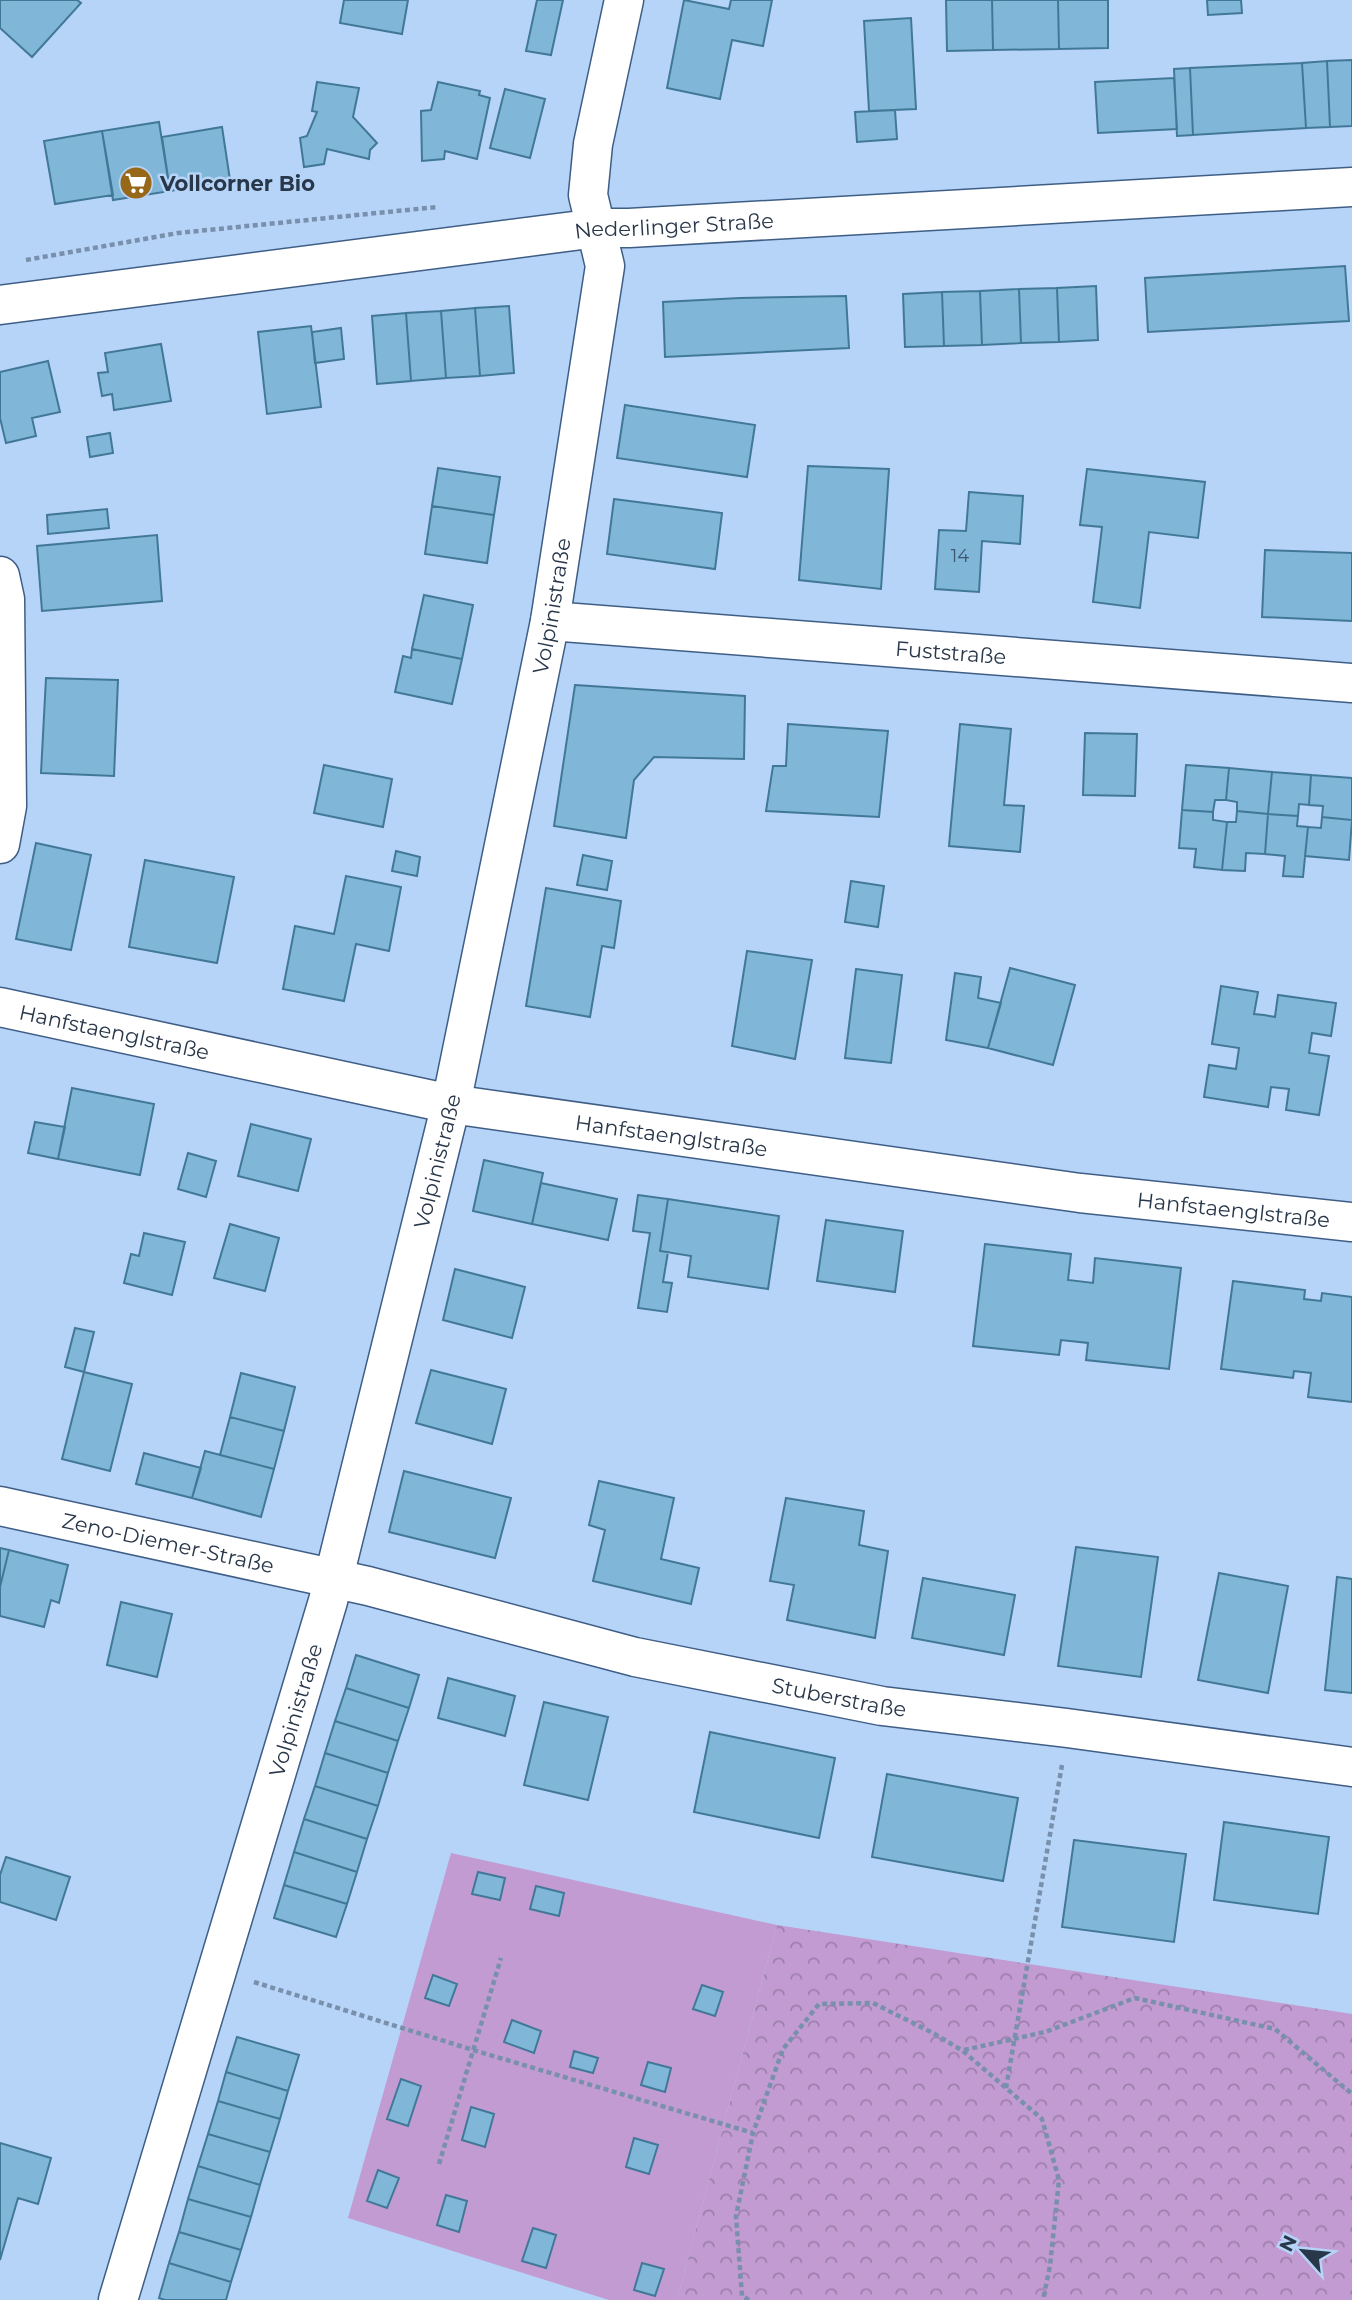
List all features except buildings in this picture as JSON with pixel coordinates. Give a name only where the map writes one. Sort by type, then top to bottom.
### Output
[{"type":"street","name":"Volpinistraße","points":[[118,2300],[334,1580],[451,1104],[550,621],[605,267],[588,195],[593,144],[624,0]]},
{"type":"street","name":"Nederlinger Straße","points":[[0,305],[597,228],[643,228],[1352,187]]},
{"type":"street","points":[[0,576],[5,599],[7,806],[0,844]]},
{"type":"street","name":"Fuststraße","points":[[550,621],[1352,683]]},
{"type":"street","name":"Hanfstaenglstraße","points":[[0,1007],[451,1104],[1080,1194],[1352,1222]]},
{"type":"street","name":"Zeno-Diemer-Straße","points":[[0,1506],[334,1580]]},
{"type":"street","name":"Stuberstraße","points":[[334,1580],[368,1586],[648,1660],[882,1706],[1352,1767]]},
{"type":"path","points":[[13,262],[178,233],[448,206]]},
{"type":"path","points":[[1006,2089],[1067,1728]]},
{"type":"path","points":[[439,2164],[501,1958]]},
{"type":"path","points":[[216,1973],[246,1979],[753,2133]]},
{"type":"path","points":[[963,2051],[1045,2032],[1135,1998],[1275,2029],[1352,2094]]},
{"type":"path","points":[[749,2300],[742,2296],[736,2216],[753,2133],[783,2049],[819,2004],[873,2003],[963,2051],[1042,2119],[1059,2180],[1050,2266],[1043,2300]]},
{"type":"green space","points":[[451,1853],[777,1925],[677,2300],[609,2300],[348,2218]]},
{"type":"green space","points":[[777,1925],[1352,2014],[1352,2300],[677,2300]]},
{"type":"place","name":"Vollcorner Bio","points":[[136,183]]}]
